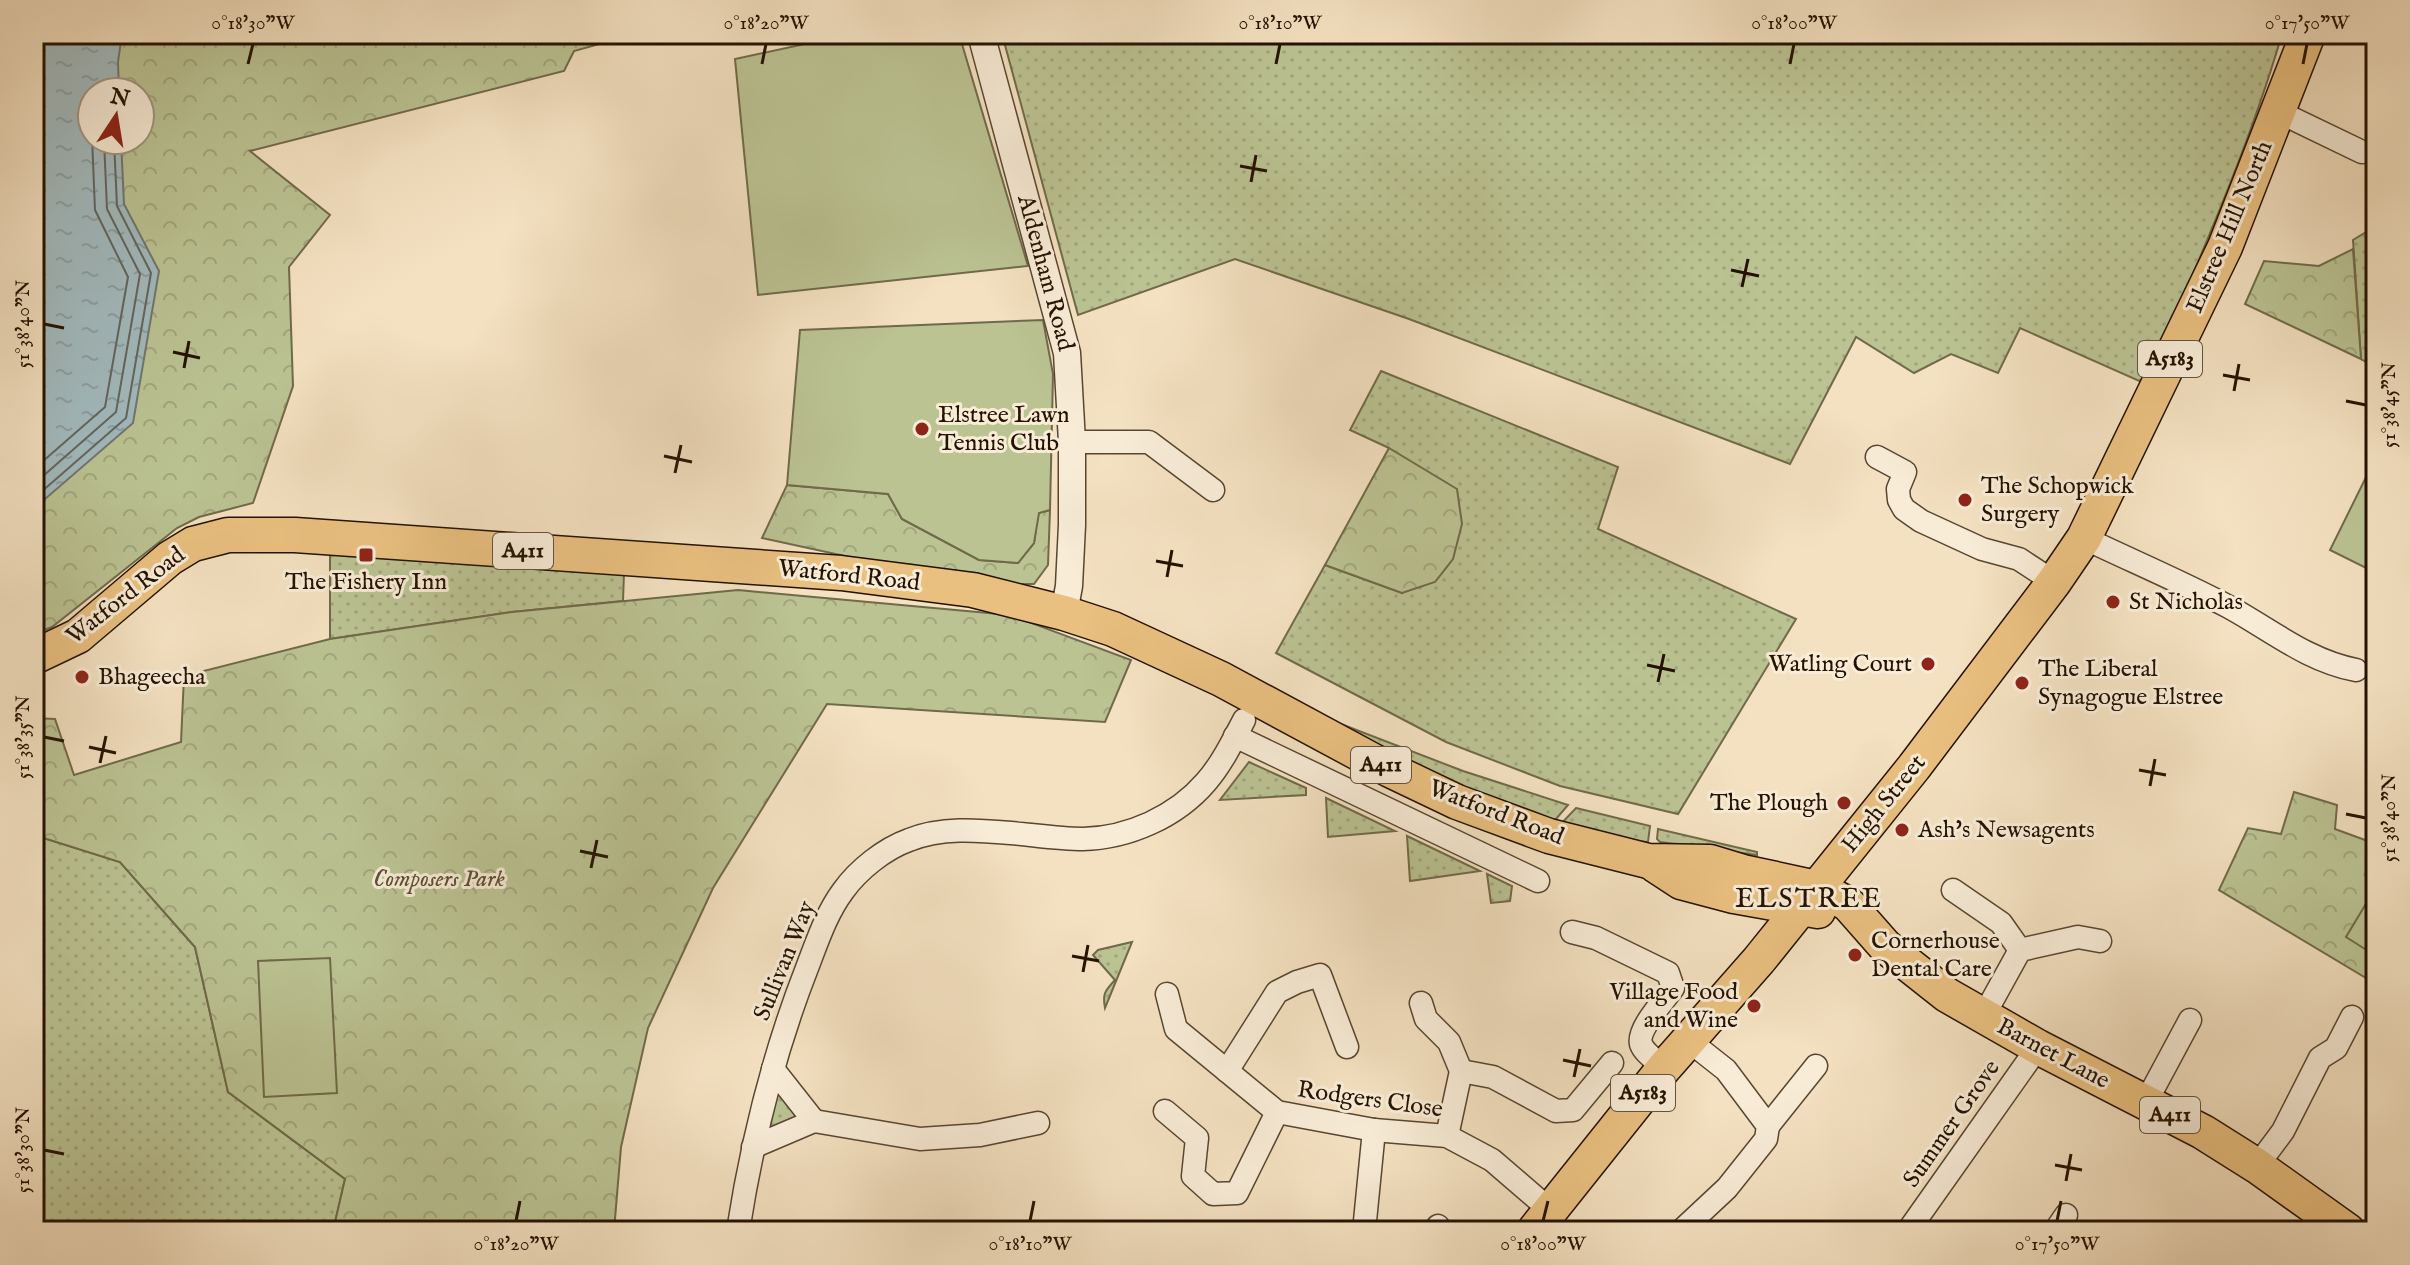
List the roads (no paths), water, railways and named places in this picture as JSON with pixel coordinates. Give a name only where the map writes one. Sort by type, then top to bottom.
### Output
[{"type":"main road","name":"Elstree Hill North","points":[[2116,470],[2225,247],[2308,34]]},
{"type":"main road","name":"High Street","points":[[1542,1221],[1664,1068],[1759,960],[1914,767],[2084,538],[2116,470]]},
{"type":"main road","name":"Watford Road","points":[[34,657],[78,636],[183,550],[228,535],[295,535],[841,573],[973,590],[1113,629],[1221,679],[1390,770],[1457,802],[1549,836],[1648,861],[1710,862],[1743,872],[1818,886]]},
{"type":"main road","name":"Watford Road","points":[[1648,861],[1681,882],[1734,896],[1818,886]]},
{"type":"main road","name":"Barnet Lane","points":[[1818,886],[1848,904],[1885,946],[1947,995],[2038,1047],[2203,1132],[2348,1231]]},
{"type":"main road","points":[[1734,896],[1754,921],[1759,960]]},
{"type":"street","name":"Aldenham Road","points":[[981,34],[1067,353],[1072,442],[1072,525],[1069,586],[1064,613]]},
{"type":"street","name":"Elstree Hill North","points":[[2279,112],[2362,152]]},
{"type":"street","points":[[1072,442],[1149,442],[1213,490]]},
{"type":"street","points":[[1877,457],[1905,472],[1898,489],[1904,509],[1921,521],[1982,549],[2019,559],[2054,582]]},
{"type":"street","points":[[2084,538],[2230,608],[2278,638],[2332,665],[2356,670]]},
{"type":"street","name":"Sullivan Way","points":[[738,1231],[753,1147],[773,1069],[800,985],[830,912],[843,890],[861,870],[909,839],[944,831],[981,830],[1082,839],[1114,836],[1149,824],[1177,809],[1206,782],[1240,728],[1538,881]]},
{"type":"street","points":[[1953,890],[2001,923],[2020,950]]},
{"type":"street","points":[[1572,932],[1596,938],[1668,973],[1673,988],[1642,1030],[1640,1042],[1664,1068]]},
{"type":"street","points":[[1983,1017],[2020,950],[2078,937],[2100,941]]},
{"type":"street","points":[[1227,1071],[1277,992],[1320,975],[1347,1047]]},
{"type":"street","name":"Rodgers Close","points":[[1167,994],[1176,1029],[1277,1112],[1374,1130],[1447,1136],[1492,1160],[1542,1221]]},
{"type":"street","points":[[1421,1003],[1426,1019],[1449,1042],[1461,1071],[1447,1136]]},
{"type":"street","points":[[2257,1166],[2283,1131],[2320,1058],[2336,1048],[2352,1017]]},
{"type":"street","points":[[2146,1102],[2190,1020]]},
{"type":"street","points":[[1688,1040],[1726,1070],[1767,1133]]},
{"type":"street","name":"Summer Grove","points":[[1908,1231],[2038,1047]]},
{"type":"street","points":[[1461,1071],[1493,1077],[1556,1111],[1573,1110],[1612,1063]]},
{"type":"street","points":[[1681,1231],[1727,1188],[1816,1066]]},
{"type":"street","points":[[773,1069],[814,1121]]},
{"type":"street","points":[[1165,1111],[1197,1138],[1193,1176],[1213,1194],[1237,1193],[1277,1112]]},
{"type":"street","points":[[753,1147],[814,1121],[920,1139],[980,1135],[1038,1123]]},
{"type":"street","points":[[1364,1231],[1374,1130]]},
{"type":"water","points":[[34,34],[122,34],[118,76],[76,76],[76,156],[122,156],[124,204],[159,271],[133,423],[45,499],[34,536]]},
{"type":"place","name":"Elstree Lawn Tennis Club","points":[[922,429]]},
{"type":"place","name":"The Schopwick Surgery","points":[[1965,500]]},
{"type":"place","name":"The Fishery Inn","points":[[366,555]]},
{"type":"place","name":"St Nicholas","points":[[2113,602]]},
{"type":"place","name":"Watling Court","points":[[1928,664]]},
{"type":"place","name":"Bhageecha","points":[[82,677]]},
{"type":"place","name":"The Liberal Synagogue Elstree","points":[[2022,683]]},
{"type":"place","name":"The Plough","points":[[1844,803]]},
{"type":"place","name":"Ash's Newsagents","points":[[1902,830]]},
{"type":"place","name":"Cornerhouse Dental Care","points":[[1855,955]]},
{"type":"place","name":"Village Food and Wine","points":[[1754,1006]]},
{"type":"district","name":"ELSTREE","points":[[1809,899]]},
{"type":"park label","name":"Composers Park","points":[[439,879]]}]
